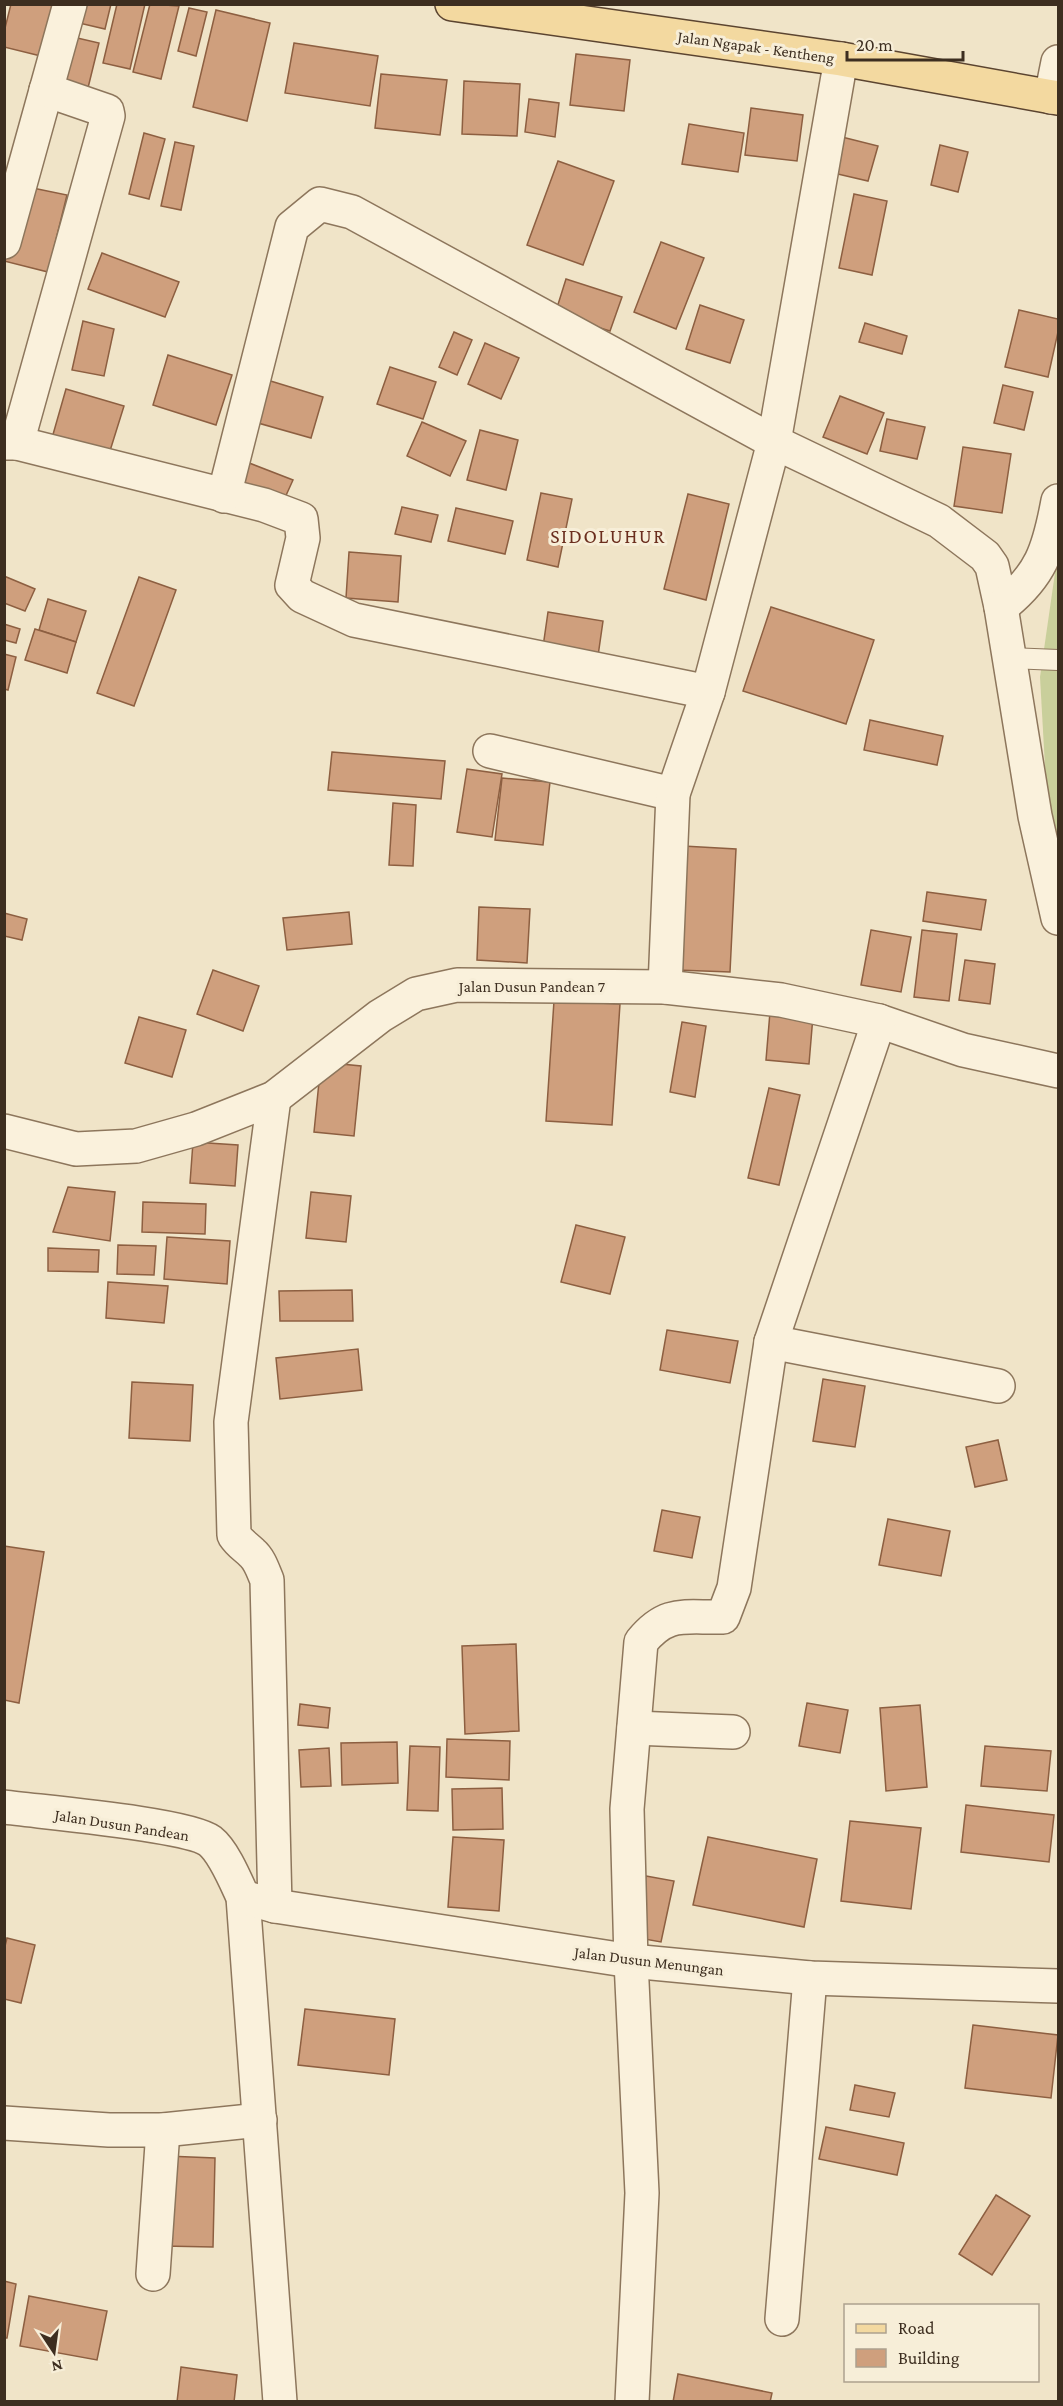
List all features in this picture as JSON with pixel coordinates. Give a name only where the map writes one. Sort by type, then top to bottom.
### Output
[{"type":"main road","name":"Jalan Ngapak - Kentheng","points":[[452,4],[841,59],[1055,97]]},
{"type":"street","points":[[4,242],[70,4]]},
{"type":"street","points":[[665,987],[673,794],[708,692],[774,442],[841,59]]},
{"type":"street","points":[[1055,97],[1059,62]]},
{"type":"street","points":[[46,90],[98,106],[107,111],[108,116],[11,443],[264,505],[301,519],[303,538],[292,585],[302,596],[354,620],[708,692]]},
{"type":"street","points":[[224,496],[292,227],[320,204],[352,212],[774,442],[939,521],[985,556],[992,566],[1001,607],[1035,816],[1059,918]]},
{"type":"street","points":[[1001,607],[1021,592],[1043,561],[1051,539],[1059,501]]},
{"type":"street","points":[[490,751],[673,794]]},
{"type":"street","name":"Jalan Dusun Pandean 7","points":[[4,1131],[76,1149],[136,1146],[196,1129],[274,1098],[380,1016],[416,994],[457,984],[665,987],[781,1000],[879,1021],[963,1050],[1059,1071]]},
{"type":"street","points":[[632,2402],[642,2193],[631,1961],[627,1809],[640,1642],[654,1625],[670,1618],[723,1617],[734,1588],[771,1342],[879,1021]]},
{"type":"street","points":[[274,1098],[231,1422],[234,1535],[242,1546],[251,1551],[259,1561],[267,1581],[275,1906]]},
{"type":"street","points":[[771,1342],[998,1386]]},
{"type":"street","points":[[634,1728],[733,1732]]},
{"type":"street","name":"Jalan Dusun Pandean","points":[[4,1808],[178,1830],[210,1841],[231,1870],[243,1897],[280,2402]]},
{"type":"street","name":"Jalan Dusun Menungan","points":[[243,1897],[275,1906],[631,1961],[810,1978],[1059,1986]]},
{"type":"street","points":[[782,2319],[810,1978]]},
{"type":"street","points":[[4,2123],[109,2130],[163,2130],[260,2120]]},
{"type":"street","points":[[153,2274],[163,2130]]},
{"type":"lane","points":[[1008,658],[1059,660]]},
{"type":"green space","points":[[1058,552],[1058,872],[1046,784],[1040,677]]},
{"type":"building","points":[[11,4],[62,4],[49,58],[4,47],[4,32]]},
{"type":"building","points":[[83,4],[111,4],[105,29],[79,23]]},
{"type":"building","points":[[117,4],[145,4],[130,69],[103,63]]},
{"type":"building","points":[[150,4],[179,6],[161,79],[133,72]]},
{"type":"building","points":[[189,8],[207,12],[196,56],[178,51]]},
{"type":"building","points":[[216,10],[270,23],[247,121],[193,107]]},
{"type":"building","points":[[73,37],[99,43],[86,96],[60,90]]},
{"type":"building","points":[[294,43],[378,56],[370,106],[285,93]]},
{"type":"building","points":[[576,54],[630,60],[624,111],[570,105]]},
{"type":"building","points":[[381,74],[447,80],[440,135],[375,128]]},
{"type":"building","points":[[464,81],[520,84],[517,136],[462,134]]},
{"type":"building","points":[[529,99],[559,103],[555,137],[525,132]]},
{"type":"building","points":[[751,108],[803,115],[797,161],[745,155]]},
{"type":"building","points":[[689,124],[744,133],[738,172],[682,164]]},
{"type":"building","points":[[144,133],[165,139],[149,199],[129,194]]},
{"type":"building","points":[[838,136],[878,146],[868,181],[829,172]]},
{"type":"building","points":[[175,142],[194,146],[181,210],[161,206]]},
{"type":"building","points":[[940,145],[968,152],[958,192],[931,185]]},
{"type":"building","points":[[558,161],[614,181],[583,265],[527,245]]},
{"type":"building","points":[[23,186],[67,195],[48,272],[4,261],[4,245]]},
{"type":"building","points":[[854,194],[887,201],[872,275],[839,268]]},
{"type":"building","points":[[661,242],[704,258],[676,329],[634,312]]},
{"type":"building","points":[[102,253],[179,282],[165,317],[88,289]]},
{"type":"building","points":[[566,279],[622,297],[610,331],[555,314]]},
{"type":"building","points":[[700,305],[744,320],[730,363],[686,349]]},
{"type":"building","points":[[1019,310],[1058,319],[1058,332],[1048,377],[1005,367]]},
{"type":"building","points":[[83,321],[114,329],[104,376],[72,370]]},
{"type":"building","points":[[865,323],[907,336],[902,354],[859,342]]},
{"type":"building","points":[[454,332],[472,340],[457,375],[439,367]]},
{"type":"building","points":[[485,343],[519,358],[501,399],[468,384]]},
{"type":"building","points":[[168,355],[232,375],[216,425],[153,405]]},
{"type":"building","points":[[390,367],[436,382],[423,419],[377,404]]},
{"type":"building","points":[[264,379],[323,397],[311,438],[251,421]]},
{"type":"building","points":[[1003,385],[1033,392],[1024,430],[994,423]]},
{"type":"building","points":[[66,389],[124,406],[109,454],[52,438]]},
{"type":"building","points":[[840,396],[884,413],[867,454],[823,437]]},
{"type":"building","points":[[887,419],[925,427],[917,459],[880,451]]},
{"type":"building","points":[[422,422],[466,441],[450,476],[407,456]]},
{"type":"building","points":[[480,430],[518,440],[506,490],[467,480]]},
{"type":"building","points":[[963,447],[1011,454],[1002,513],[954,506]]},
{"type":"building","points":[[239,459],[293,480],[283,502],[230,481]]},
{"type":"building","points":[[541,493],[572,499],[558,567],[527,560]]},
{"type":"building","points":[[688,494],[729,504],[706,600],[664,589]]},
{"type":"building","points":[[402,507],[438,515],[431,542],[395,534]]},
{"type":"building","points":[[456,508],[513,521],[505,554],[448,541]]},
{"type":"building","points":[[349,552],[401,556],[398,602],[346,598]]},
{"type":"building","points":[[4,576],[35,589],[25,611],[4,603]]},
{"type":"building","points":[[139,577],[176,590],[134,706],[97,693]]},
{"type":"building","points":[[48,599],[86,611],[76,642],[39,630]]},
{"type":"building","points":[[771,607],[874,640],[846,724],[743,691]]},
{"type":"building","points":[[548,612],[603,621],[597,663],[542,654]]},
{"type":"building","points":[[4,624],[20,629],[16,643],[4,640]]},
{"type":"building","points":[[35,629],[76,642],[67,673],[25,660]]},
{"type":"building","points":[[4,654],[16,657],[8,690],[4,689]]},
{"type":"building","points":[[870,720],[943,736],[937,765],[864,750]]},
{"type":"building","points":[[332,752],[445,761],[441,799],[328,790]]},
{"type":"building","points":[[467,769],[502,774],[492,837],[457,832]]},
{"type":"building","points":[[502,778],[550,782],[543,845],[495,840]]},
{"type":"building","points":[[393,803],[416,805],[413,866],[389,865]]},
{"type":"building","points":[[683,846],[736,849],[730,972],[677,970]]},
{"type":"building","points":[[927,892],[986,900],[981,930],[923,921]]},
{"type":"building","points":[[479,907],[530,909],[527,963],[477,960]]},
{"type":"building","points":[[349,912],[352,944],[287,950],[283,918]]},
{"type":"building","points":[[4,913],[27,919],[22,940],[4,936]]},
{"type":"building","points":[[871,930],[911,937],[901,992],[861,985]]},
{"type":"building","points":[[922,930],[957,934],[949,1001],[914,997]]},
{"type":"building","points":[[965,960],[995,964],[990,1004],[959,1000]]},
{"type":"building","points":[[213,970],[259,986],[243,1031],[197,1014]]},
{"type":"building","points":[[554,1001],[620,1004],[612,1125],[546,1121]]},
{"type":"building","points":[[770,1012],[813,1016],[809,1064],[766,1060]]},
{"type":"building","points":[[139,1017],[186,1030],[172,1077],[125,1063]]},
{"type":"building","points":[[682,1022],[706,1026],[695,1097],[670,1092]]},
{"type":"building","points":[[321,1062],[361,1066],[354,1136],[314,1132]]},
{"type":"building","points":[[769,1088],[800,1095],[779,1185],[748,1178]]},
{"type":"building","points":[[193,1142],[238,1145],[235,1186],[190,1183]]},
{"type":"building","points":[[68,1187],[115,1192],[110,1241],[53,1232]]},
{"type":"building","points":[[311,1192],[351,1196],[346,1242],[306,1238]]},
{"type":"building","points":[[143,1202],[206,1204],[205,1234],[142,1232]]},
{"type":"building","points":[[576,1225],[625,1237],[610,1294],[561,1282]]},
{"type":"building","points":[[167,1237],[230,1241],[227,1284],[164,1279]]},
{"type":"building","points":[[118,1245],[156,1246],[154,1275],[117,1274]]},
{"type":"building","points":[[48,1248],[99,1250],[98,1272],[48,1271]]},
{"type":"building","points":[[108,1282],[168,1286],[164,1323],[106,1318]]},
{"type":"building","points":[[352,1290],[353,1321],[280,1321],[279,1291]]},
{"type":"building","points":[[667,1330],[738,1341],[730,1383],[660,1370]]},
{"type":"building","points":[[358,1349],[362,1390],[280,1399],[276,1358]]},
{"type":"building","points":[[823,1379],[865,1386],[855,1447],[813,1441]]},
{"type":"building","points":[[132,1382],[193,1385],[190,1441],[129,1438]]},
{"type":"building","points":[[998,1440],[1007,1480],[975,1487],[966,1447]]},
{"type":"building","points":[[662,1510],[700,1517],[692,1558],[654,1551]]},
{"type":"building","points":[[888,1519],[950,1531],[941,1576],[879,1565]]},
{"type":"building","points":[[4,1546],[44,1552],[19,1703],[4,1700]]},
{"type":"building","points":[[516,1644],[519,1731],[465,1734],[462,1646]]},
{"type":"building","points":[[807,1703],[848,1710],[840,1753],[799,1746]]},
{"type":"building","points":[[300,1704],[330,1708],[328,1728],[298,1725]]},
{"type":"building","points":[[920,1705],[927,1787],[886,1791],[880,1708]]},
{"type":"building","points":[[447,1739],[510,1741],[509,1780],[446,1777]]},
{"type":"building","points":[[397,1742],[398,1783],[342,1785],[341,1743]]},
{"type":"building","points":[[410,1746],[440,1747],[438,1811],[407,1810]]},
{"type":"building","points":[[985,1746],[1051,1751],[1047,1791],[981,1786]]},
{"type":"building","points":[[329,1748],[331,1786],[301,1787],[299,1750]]},
{"type":"building","points":[[502,1788],[503,1829],[453,1830],[452,1789]]},
{"type":"building","points":[[966,1805],[1054,1815],[1049,1862],[961,1852]]},
{"type":"building","points":[[850,1821],[921,1828],[911,1909],[841,1901]]},
{"type":"building","points":[[453,1837],[504,1840],[499,1911],[448,1907]]},
{"type":"building","points":[[708,1837],[817,1859],[804,1927],[693,1905]]},
{"type":"building","points":[[646,1876],[674,1881],[661,1942],[633,1937]]},
{"type":"building","points":[[7,1938],[35,1945],[21,2003],[4,1999],[4,1950]]},
{"type":"building","points":[[305,2009],[395,2019],[389,2075],[298,2065]]},
{"type":"building","points":[[973,2025],[1058,2035],[1051,2098],[965,2088]]},
{"type":"building","points":[[855,2085],[895,2093],[889,2117],[850,2110]]},
{"type":"building","points":[[826,2127],[904,2143],[897,2175],[819,2159]]},
{"type":"building","points":[[166,2156],[215,2158],[213,2247],[163,2246]]},
{"type":"building","points":[[996,2195],[1030,2216],[992,2275],[959,2254]]},
{"type":"building","points":[[4,2281],[16,2284],[7,2338],[4,2338]]},
{"type":"building","points":[[29,2296],[107,2311],[97,2360],[20,2346]]},
{"type":"building","points":[[181,2367],[237,2375],[234,2402],[177,2402]]},
{"type":"building","points":[[678,2374],[772,2393],[770,2402],[673,2402]]},
{"type":"district","name":"SIDOLUHUR","points":[[608,536]]}]
